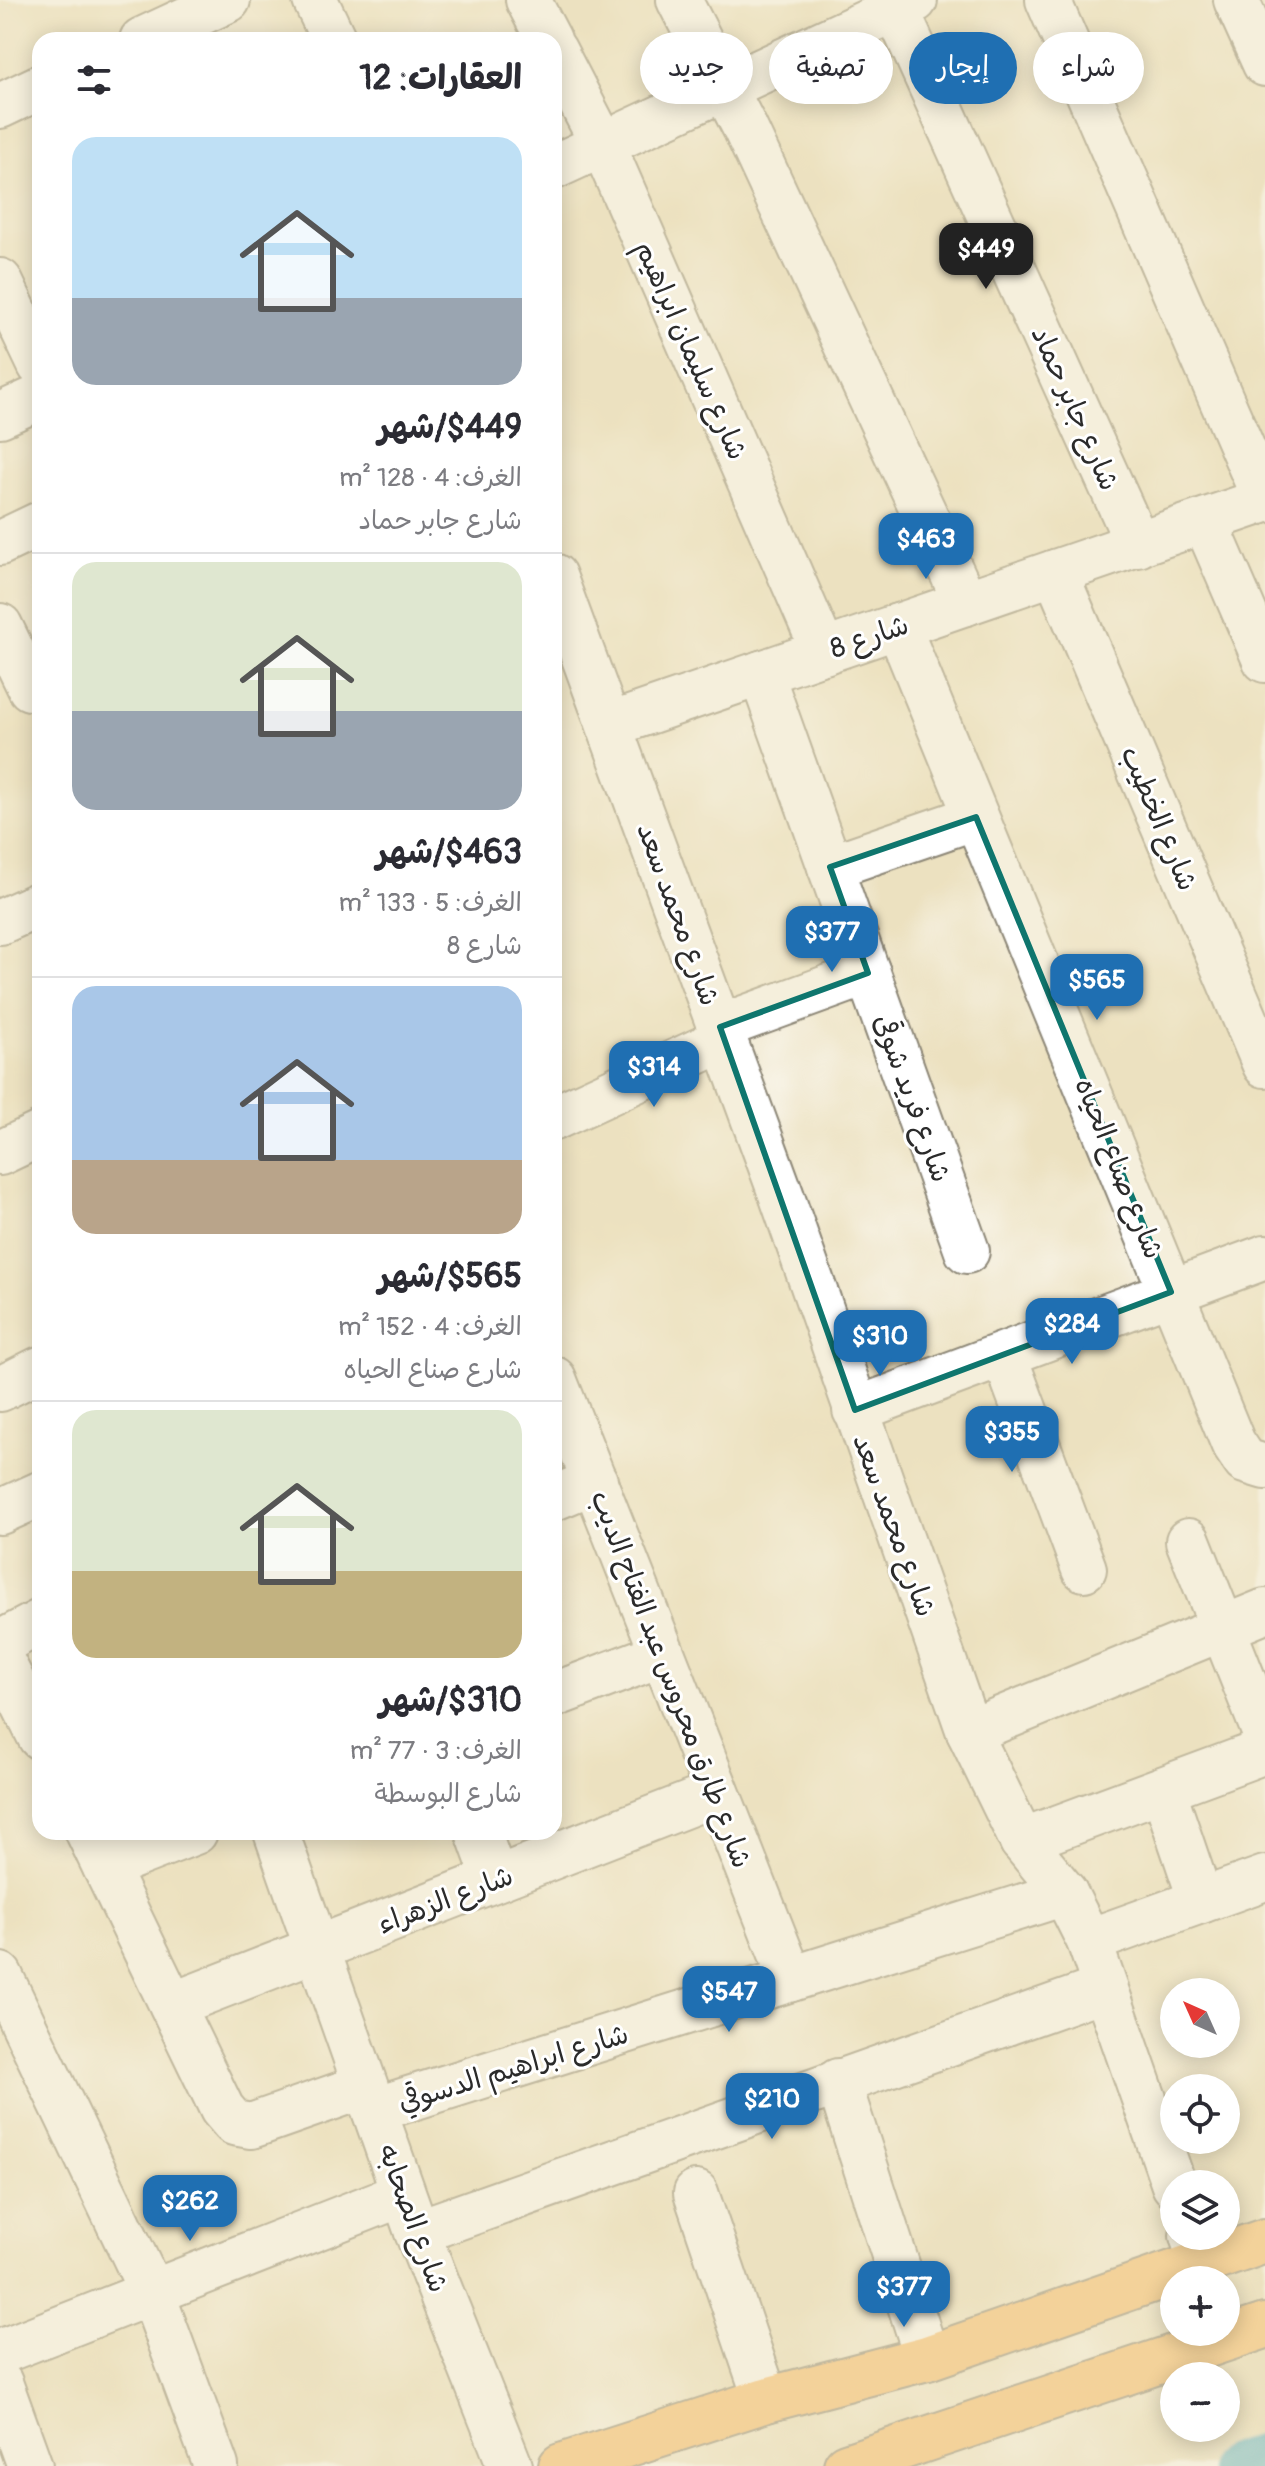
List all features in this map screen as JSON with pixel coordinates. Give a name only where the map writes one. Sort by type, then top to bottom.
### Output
[{"type":"main road","points":[[1240,2244],[1265,2241]]},
{"type":"main road","points":[[561,2466],[766,2400],[927,2358],[1197,2250]]},
{"type":"main road","points":[[846,2466],[1265,2326]]},
{"type":"street","points":[[159,32],[228,0]]},
{"type":"street","points":[[315,0],[330,32]]},
{"type":"street","points":[[528,0],[545,32]]},
{"type":"street","points":[[679,0],[696,32]]},
{"type":"street","points":[[1048,0],[1265,500]]},
{"type":"street","points":[[1236,0],[1265,64]]},
{"type":"street","points":[[753,73],[901,3]]},
{"type":"street","name":"شارع جابر حماد","points":[[901,3],[1138,545]]},
{"type":"street","name":"شارع سليمان ابراهيم","points":[[562,66],[603,145],[824,652]]},
{"type":"street","points":[[0,106],[32,91]]},
{"type":"street","points":[[562,163],[689,104]]},
{"type":"street","points":[[732,104],[966,603]]},
{"type":"street","points":[[0,281],[32,348]]},
{"type":"street","points":[[0,415],[32,401]]},
{"type":"street","name":"شارع 8","points":[[610,725],[1265,500]]},
{"type":"street","points":[[1205,521],[1265,660]]},
{"type":"street","points":[[0,543],[32,528]]},
{"type":"street","name":"شارع الخطيب","points":[[1055,572],[1265,1065]]},
{"type":"street","name":"شارع محمد سعد","points":[[562,621],[569,661],[610,725],[969,1732],[1022,1841],[1065,1893],[1089,1941],[1169,2170]]},
{"type":"street","points":[[0,626],[23,691]]},
{"type":"street","name":"شارع صناع الحياه","points":[[898,626],[1171,1292],[1249,1455]]},
{"type":"street","name":"شارع فريد شوقى","points":[[761,673],[967,1251]]},
{"type":"street","points":[[830,867],[976,817]]},
{"type":"street","points":[[0,922],[32,908]]},
{"type":"street","points":[[562,1114],[722,1033],[868,973]]},
{"type":"street","points":[[0,1153],[32,1138]]},
{"type":"street","points":[[855,1410],[1265,1257]]},
{"type":"street","points":[[1004,1355],[1084,1569]]},
{"type":"street","points":[[0,1389],[32,1373]]},
{"type":"street","name":"شارع طارق محروس عبد الفتاح الديب","points":[[562,1399],[791,1979]]},
{"type":"street","points":[[562,1495],[595,1481]]},
{"type":"street","points":[[0,1512],[32,1498]]},
{"type":"street","points":[[1188,1541],[1265,1734]]},
{"type":"street","points":[[969,1732],[1265,1611]]},
{"type":"street","points":[[0,1643],[32,1626]]},
{"type":"street","points":[[562,1692],[662,1654]]},
{"type":"street","points":[[0,1657],[32,1715]]},
{"type":"street","points":[[1022,1841],[1265,1751]]},
{"type":"street","points":[[1163,1789],[1201,1901]]},
{"type":"street","name":"شارع الزهراء","points":[[172,2005],[717,1793]]},
{"type":"street","points":[[148,1840],[96,1849],[172,2005]]},
{"type":"street","name":"شارع الصحابه","points":[[279,1840],[410,2213],[510,2466]]},
{"type":"street","points":[[481,1840],[495,1879]]},
{"type":"street","points":[[1089,1941],[1265,1878]]},
{"type":"street","name":"شارع ابراهيم الدسوقي","points":[[172,2005],[222,2109],[234,2123],[251,2126],[370,2098],[791,1979],[1065,1893]]},
{"type":"street","points":[[0,1975],[153,2295],[216,2466]]},
{"type":"street","points":[[0,2352],[153,2295],[838,2081],[1105,1988]]},
{"type":"street","points":[[838,2081],[927,2358]]},
{"type":"street","points":[[696,2193],[766,2400]]},
{"type":"street","points":[[0,2383],[30,2466]]},
{"type":"highlighted area","points":[[976,817],[1171,1292],[855,1410],[720,1027],[868,973],[830,867]]},
{"type":"waterway","points":[[1233,2466],[1265,2454]]}]
